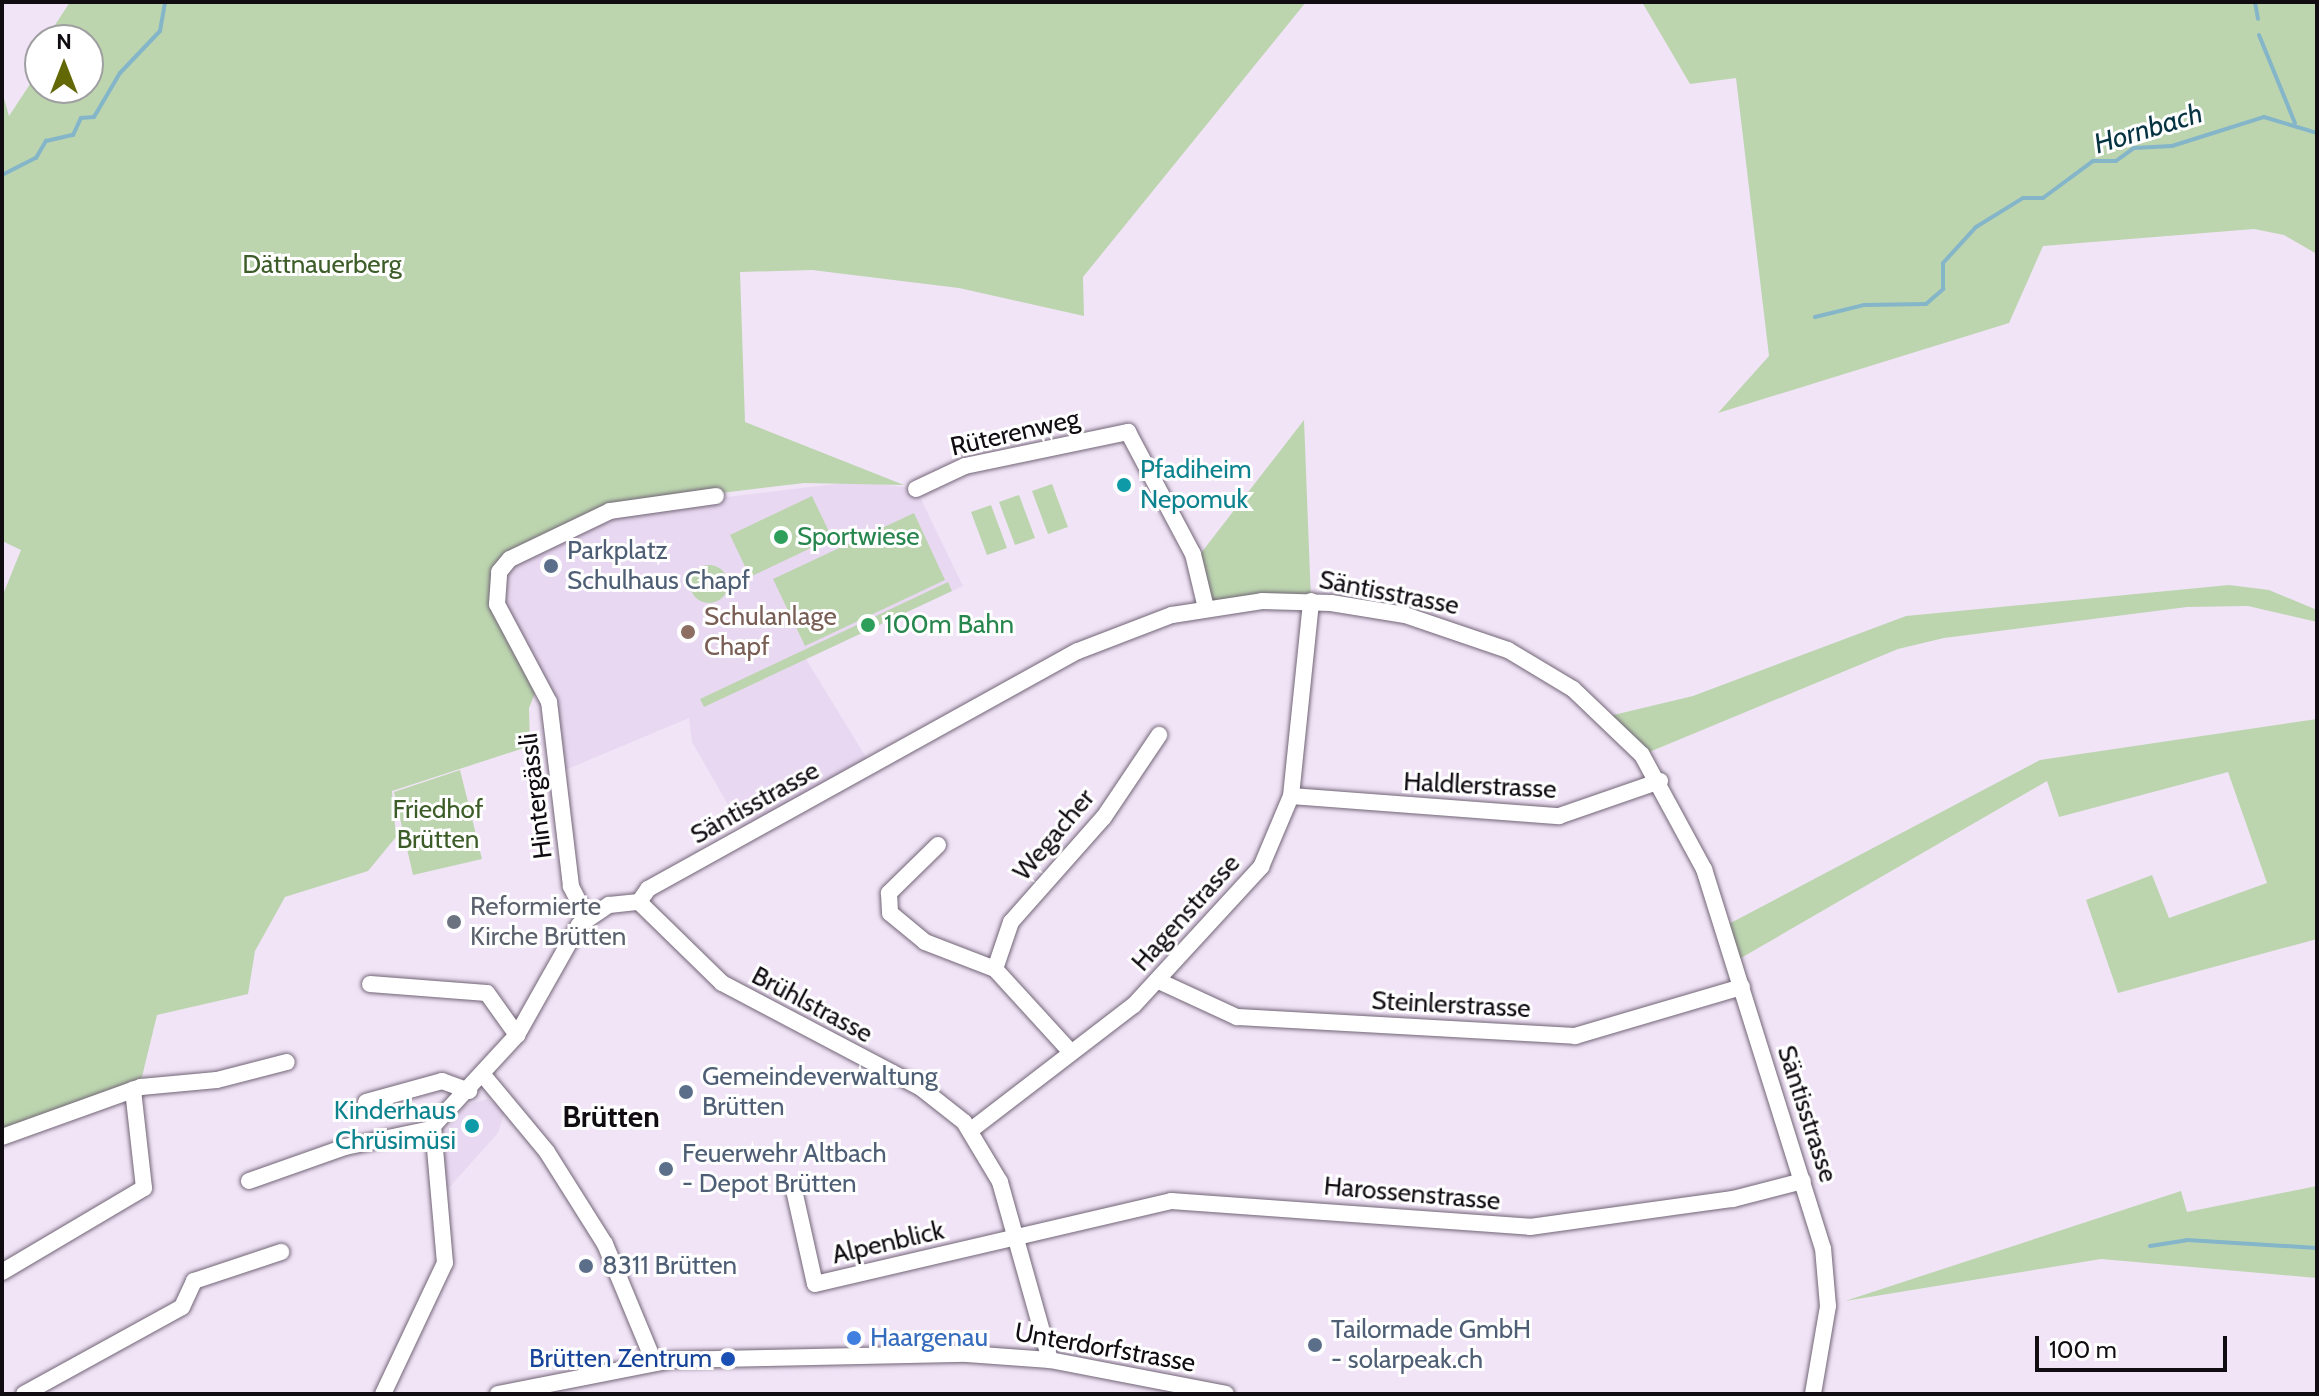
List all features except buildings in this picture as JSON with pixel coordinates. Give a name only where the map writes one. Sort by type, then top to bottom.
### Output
[{"type":"street","name":"Rüterenweg","points":[[916,489],[965,466],[1128,432],[1193,554],[1206,608]]},
{"type":"street","name":"Hintergässli","points":[[587,918],[571,886],[549,702],[497,604],[499,572],[510,559],[610,511],[716,496]]},
{"type":"street","name":"Säntisstrasse","points":[[587,918],[615,902],[639,902],[648,889],[1078,651],[1206,608],[1311,601],[1405,615],[1508,650],[1605,717],[1660,781],[1704,869],[1803,1181],[1828,1297],[1813,1394]]},
{"type":"street","name":"Hagenstrasse","points":[[971,1130],[1159,981],[1261,867],[1291,796],[1311,601]]},
{"type":"street","name":"Wegacher","points":[[995,969],[1011,922],[1104,817],[1159,735]]},
{"type":"street","name":"Haldlerstrasse","points":[[1291,796],[1559,816],[1660,781]]},
{"type":"street","points":[[938,845],[889,893],[890,913],[925,942],[995,969],[1070,1051]]},
{"type":"street","name":"Brühlstrasse","points":[[639,902],[722,983],[934,1096],[971,1130],[1000,1182],[1050,1360]]},
{"type":"street","points":[[249,1181],[345,1147],[432,1129],[484,1076],[517,1035],[587,918]]},
{"type":"street","name":"Steinlerstrasse","points":[[1159,981],[1237,1017],[1575,1036],[1742,987]]},
{"type":"street","points":[[370,984],[487,993],[517,1035]]},
{"type":"street","points":[[2,1137],[137,1088],[217,1080],[287,1062]]},
{"type":"street","points":[[484,1076],[547,1152],[605,1244],[654,1362]]},
{"type":"street","points":[[366,1102],[442,1081],[469,1091]]},
{"type":"street","points":[[2,1272],[144,1188],[137,1088]]},
{"type":"street","points":[[383,1394],[445,1263],[432,1129]]},
{"type":"street","name":"Harossenstrasse","points":[[1018,1239],[1171,1201],[1530,1227],[1720,1201],[1803,1181]]},
{"type":"street","name":"Alpenblick","points":[[794,1190],[815,1284],[1018,1239]]},
{"type":"street","points":[[24,1394],[182,1307],[194,1281],[281,1252]]},
{"type":"street","name":"Unterdorfstrasse","points":[[498,1394],[654,1362],[967,1354],[1050,1360],[1226,1394]]},
{"type":"shaded area","name":"Schulanlage Chapf","points":[[861,481],[916,489],[963,586],[806,659],[872,767],[746,836],[692,742],[689,718],[558,773],[549,702],[497,604],[499,572],[610,511]]},
{"type":"shaded area","points":[[488,1099],[505,1111],[498,1133],[446,1191],[442,1137],[465,1105]]},
{"type":"green space","name":"Dättnauerberg","points":[[70,2],[1306,2],[1083,277],[1084,316],[959,288],[812,270],[740,272],[745,422],[904,485],[804,483],[639,503],[510,559],[495,590],[538,686],[529,708],[530,746],[392,791],[396,837],[368,871],[285,897],[255,951],[248,994],[157,1015],[141,1081],[2,1136],[2,597],[21,550],[2,541],[2,91],[9,116],[24,93],[24,104],[104,104],[104,24],[56,24]]},
{"type":"green space","points":[[1642,2],[2317,2],[2317,254],[2284,235],[2254,229],[2043,246],[2009,323],[1718,413],[1769,356],[1736,78],[1690,84]]},
{"type":"green space","points":[[1304,420],[1311,601],[1206,608],[1201,553]]},
{"type":"green space","points":[[1052,484],[1068,527],[1048,534],[1032,491]]},
{"type":"green space","points":[[1019,495],[1035,538],[1015,545],[999,502]]},
{"type":"green space","name":"Sportwiese","points":[[812,496],[832,538],[750,577],[730,535]]},
{"type":"green space","points":[[991,505],[1007,548],[987,555],[971,512]]},
{"type":"green space","points":[[914,513],[945,580],[805,646],[773,579]]},
{"type":"green space","points":[[709,565],[723,570],[728,584],[723,598],[709,603],[695,598],[690,584],[695,570]]},
{"type":"green space","name":"100m Bahn","points":[[948,582],[952,591],[704,707],[700,699]]},
{"type":"green space","points":[[2229,585],[2269,590],[2317,610],[2317,622],[2248,606],[2187,607],[1944,638],[1898,649],[1642,755],[1605,717],[1693,696],[1906,616]]},
{"type":"green space","points":[[2317,719],[2317,939],[2118,993],[2086,900],[2152,875],[2169,918],[2267,883],[2228,772],[2059,817],[2047,781],[1734,962],[1723,927],[2040,760]]},
{"type":"green space","name":"Friedhof Brütten","points":[[460,770],[482,859],[413,875],[394,792]]},
{"type":"green space","points":[[2317,1186],[2317,1278],[2101,1259],[1845,1301],[2181,1191],[2187,1212]]},
{"type":"waterway","points":[[2,175],[36,158],[46,141],[73,135],[81,118],[94,117],[120,73],[160,31],[165,2]]},
{"type":"waterway","points":[[2255,2],[2258,19]]},
{"type":"waterway","points":[[2259,35],[2295,123]]},
{"type":"waterway","name":"Hornbach","points":[[1815,317],[1864,305],[1926,304],[1943,289],[1943,263],[1976,227],[2023,198],[2043,198],[2093,161],[2116,161],[2134,148],[2172,146],[2264,117],[2317,133]]},
{"type":"waterway","points":[[2150,1246],[2187,1240],[2317,1248]]},
{"type":"place","name":"Pfadiheim Nepomuk","points":[[1124,485]]},
{"type":"place","name":"Sportwiese","points":[[781,537]]},
{"type":"place","name":"Parkplatz Schulhaus Chapf","points":[[551,566]]},
{"type":"place","name":"100m Bahn","points":[[868,625]]},
{"type":"place","name":"Schulanlage Chapf","points":[[688,632]]},
{"type":"place","name":"Reformierte Kirche Brütten","points":[[454,922]]},
{"type":"place","name":"Gemeindeverwaltung Brütten","points":[[686,1092]]},
{"type":"place","name":"Kinderhaus Chrüsimüsi","points":[[472,1126]]},
{"type":"place","name":"Feuerwehr Altbach - Depot Brütten","points":[[666,1169]]},
{"type":"place","name":"8311 Brütten","points":[[586,1266]]},
{"type":"place","name":"Haargenau","points":[[854,1338]]},
{"type":"place","name":"Tailormade GmbH - solarpeak.ch","points":[[1315,1345]]},
{"type":"place","name":"Brütten Zentrum","points":[[728,1359]]},
{"type":"district","name":"Brütten","points":[[611,1117]]}]
